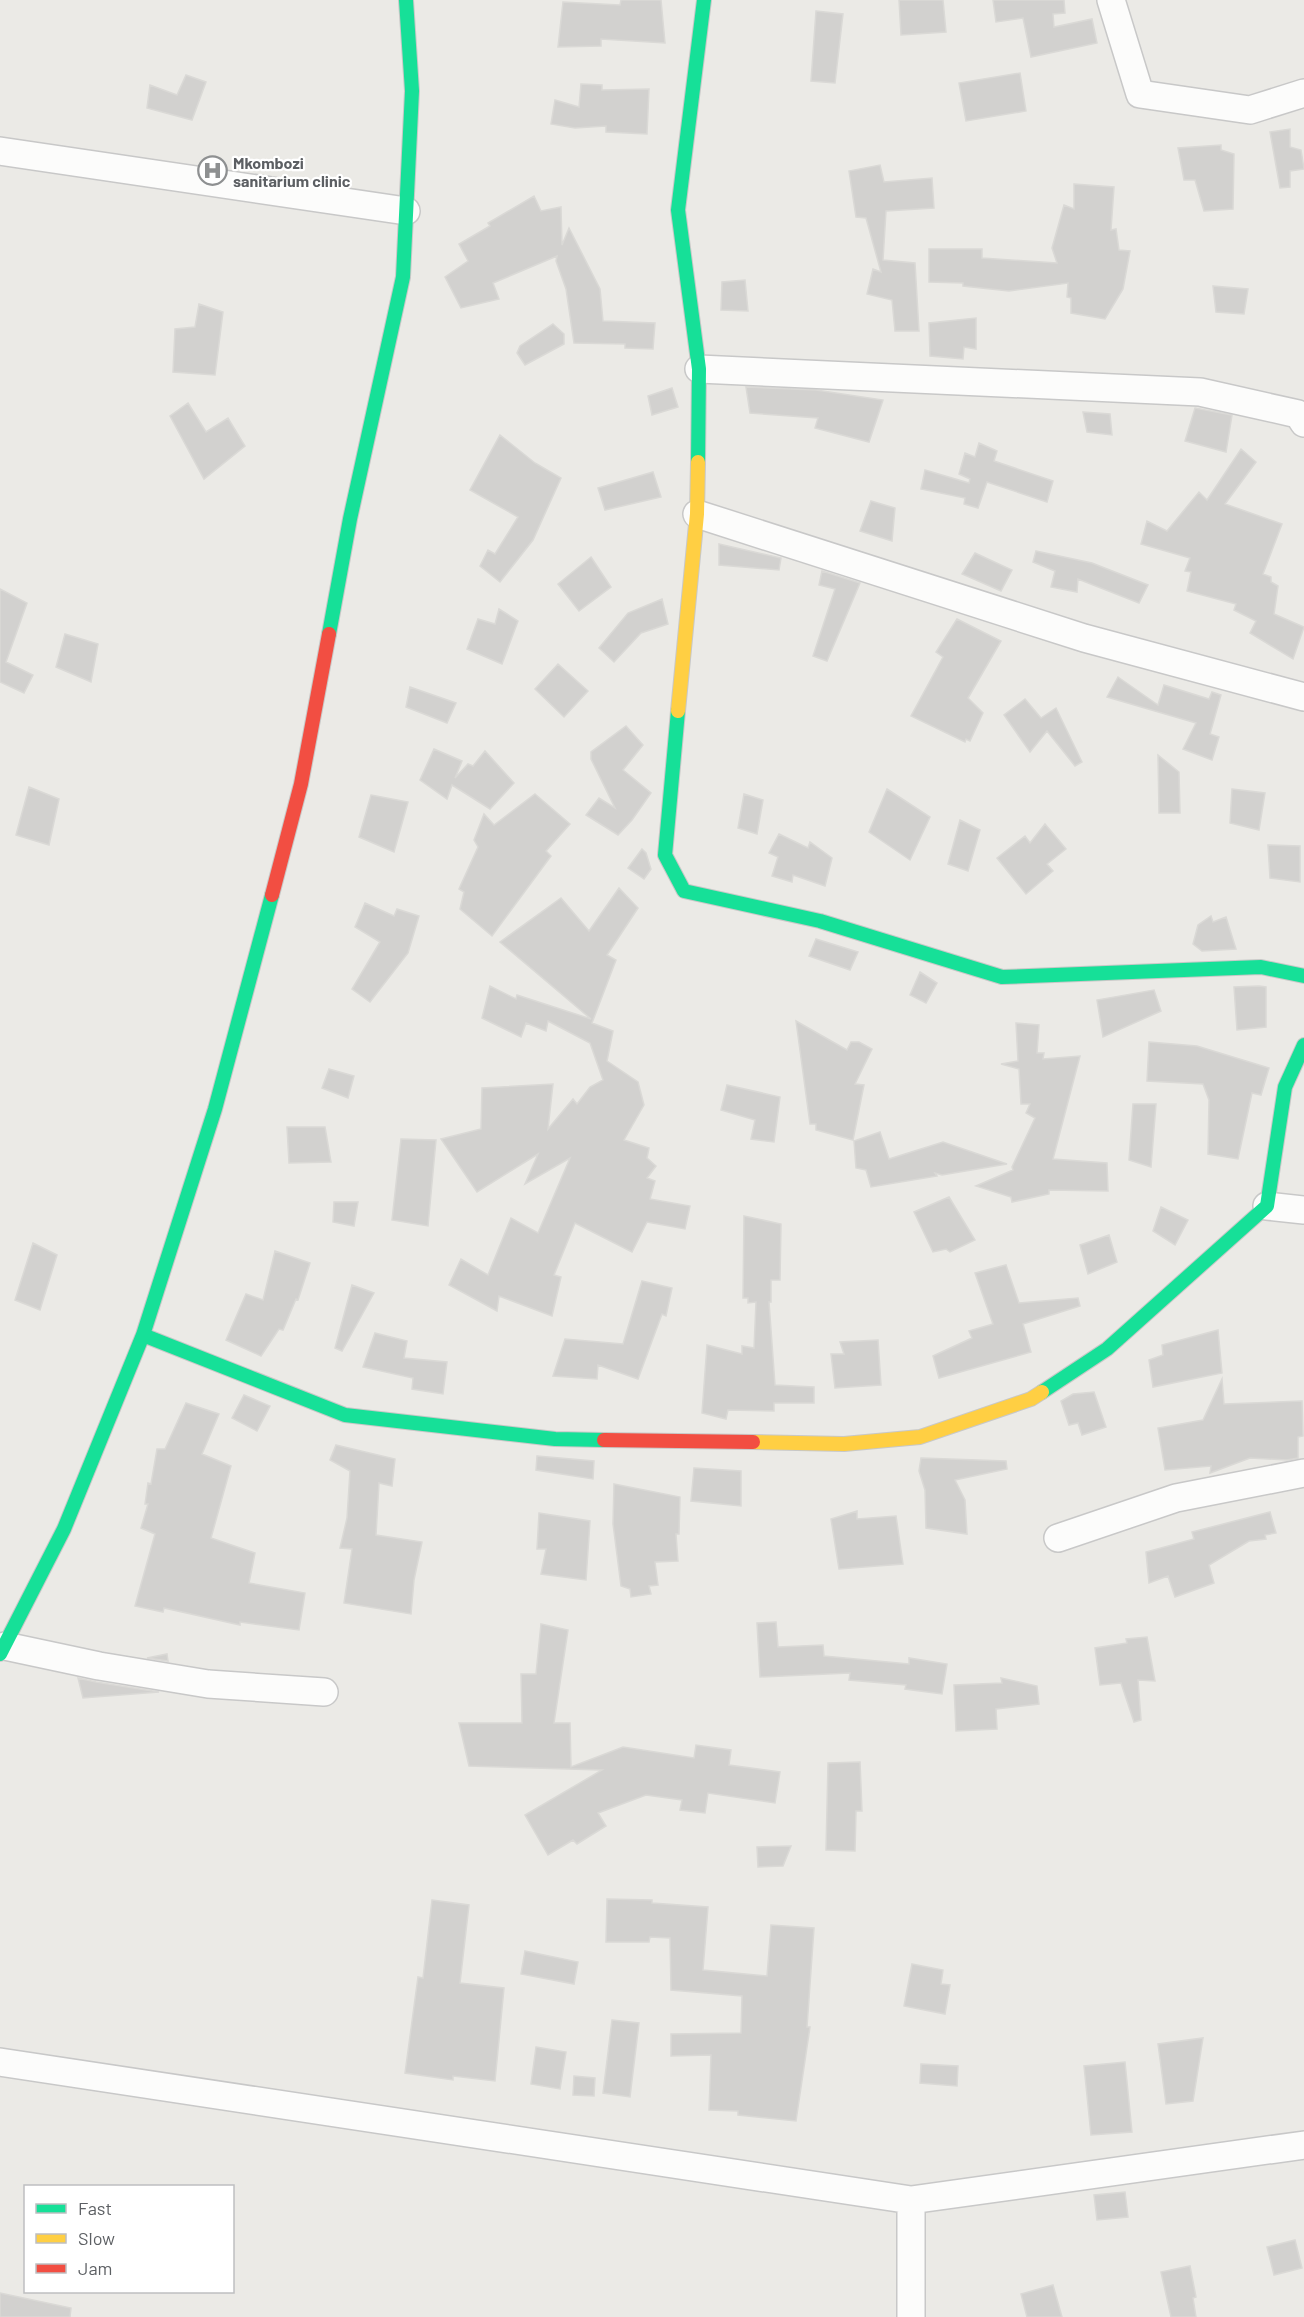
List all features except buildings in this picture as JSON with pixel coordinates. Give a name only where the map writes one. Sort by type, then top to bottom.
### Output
[{"type":"main road","points":[[3,1650],[64,1528],[143,1335],[215,1109],[301,784],[350,519],[403,277],[412,92],[406,0]]},
{"type":"main road","points":[[705,0],[678,210],[699,369],[697,514],[665,855],[684,891],[820,921],[1002,978],[1261,967],[1304,976]]},
{"type":"main road","points":[[143,1335],[345,1415],[555,1439],[844,1444],[920,1437],[1031,1398],[1107,1349],[1267,1206],[1285,1087],[1304,1046]]},
{"type":"street","points":[[1111,0],[1140,94],[1250,110],[1304,93]]},
{"type":"street","points":[[0,151],[406,211]]},
{"type":"street","points":[[699,369],[1200,392],[1298,414],[1304,423]]},
{"type":"street","points":[[697,514],[1084,638],[1304,697]]},
{"type":"street","points":[[1267,1206],[1304,1210]]},
{"type":"street","points":[[1058,1539],[1176,1498],[1304,1473]]},
{"type":"street","points":[[3,1650],[208,1684],[324,1692]]},
{"type":"street","points":[[0,2062],[911,2200],[1304,2145]]},
{"type":"street","points":[[911,2200],[911,2317]]},
{"type":"traffic: fast","points":[[329,634],[350,519],[403,277],[412,91],[406,0]]},
{"type":"traffic: fast","points":[[698,462],[699,369],[678,210],[704,0]]},
{"type":"traffic: fast","points":[[678,711],[665,855],[684,891],[820,921],[1002,977],[1261,967],[1304,976]]},
{"type":"traffic: fast","points":[[0,1654],[64,1529],[143,1335],[215,1109],[272,895]]},
{"type":"traffic: fast","points":[[1042,1392],[1107,1349],[1267,1206],[1285,1087],[1304,1045]]},
{"type":"traffic: fast","points":[[143,1335],[345,1415],[555,1439],[604,1440]]},
{"type":"traffic: slow","points":[[678,711],[697,514],[698,462]]},
{"type":"traffic: slow","points":[[753,1442],[844,1444],[920,1437],[1031,1399],[1042,1392]]},
{"type":"traffic: jam","points":[[272,895],[301,784],[329,634]]},
{"type":"traffic: jam","points":[[604,1440],[753,1442]]},
{"type":"place","name":"Mkombozi sanitarium clinic","points":[[212,171]]}]
